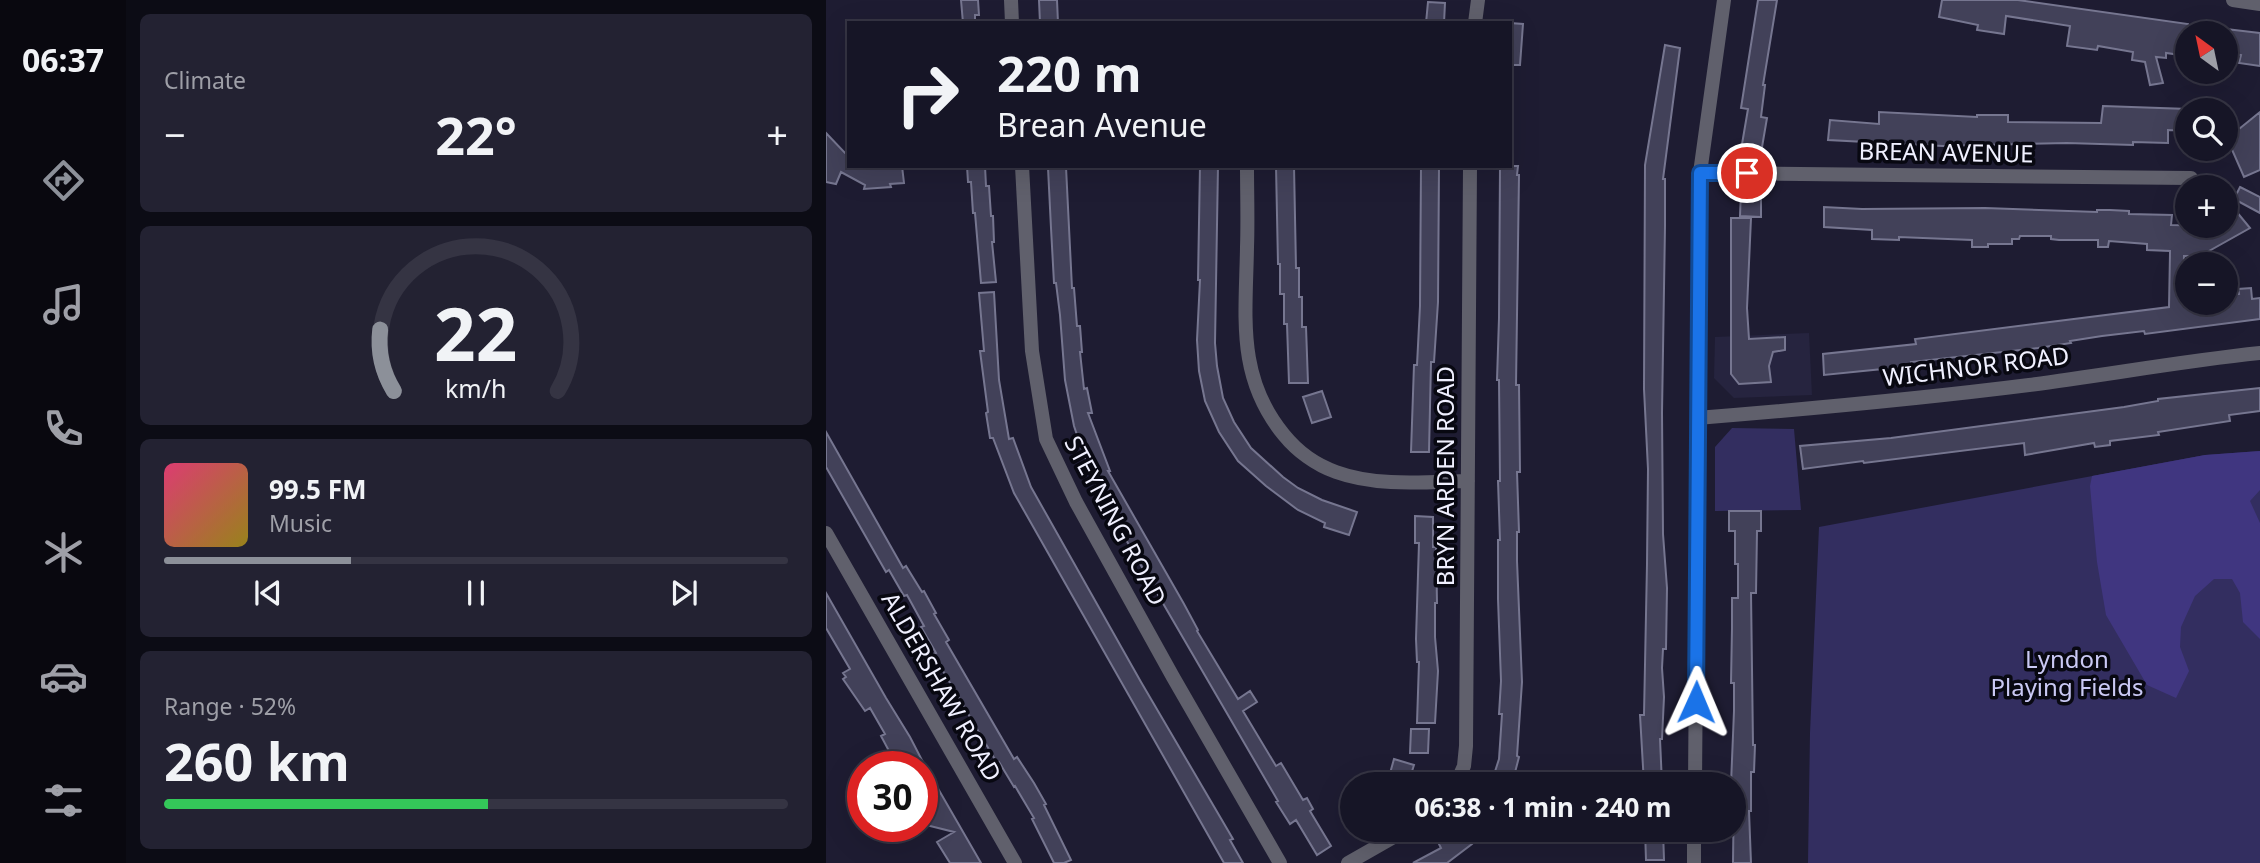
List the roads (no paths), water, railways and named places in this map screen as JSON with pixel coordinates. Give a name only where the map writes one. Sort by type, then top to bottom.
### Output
[{"type":"street","points":[[1011,0],[1012,21]]},
{"type":"street","points":[[1475,21],[1478,0]]},
{"type":"street","points":[[1695,772],[1700,173],[1724,0]]},
{"type":"street","points":[[2234,0],[2260,4]]},
{"type":"street","name":"STEYNING ROAD","points":[[1022,168],[1032,351],[1046,439],[1083,515],[1172,677],[1280,863]]},
{"type":"street","points":[[1247,168],[1245,304],[1248,359],[1252,379],[1267,414],[1291,444],[1313,461],[1336,472],[1372,481],[1468,481]]},
{"type":"street","name":"BRYN ARDEN ROAD","points":[[1461,772],[1466,746],[1470,168]]},
{"type":"street","name":"BREAN AVENUE","points":[[1700,173],[2175,178]]},
{"type":"street","name":"WICHNOR ROAD","points":[[1697,418],[1855,406],[2260,353]]},
{"type":"street","name":"ALDERSHAW ROAD","points":[[826,533],[1015,863]]},
{"type":"street","points":[[1348,863],[1384,842]]},
{"type":"street","points":[[1693,863],[1694,842]]},
{"type":"park label","name":"Lyndon Playing Fields","points":[[2067,674]]}]
